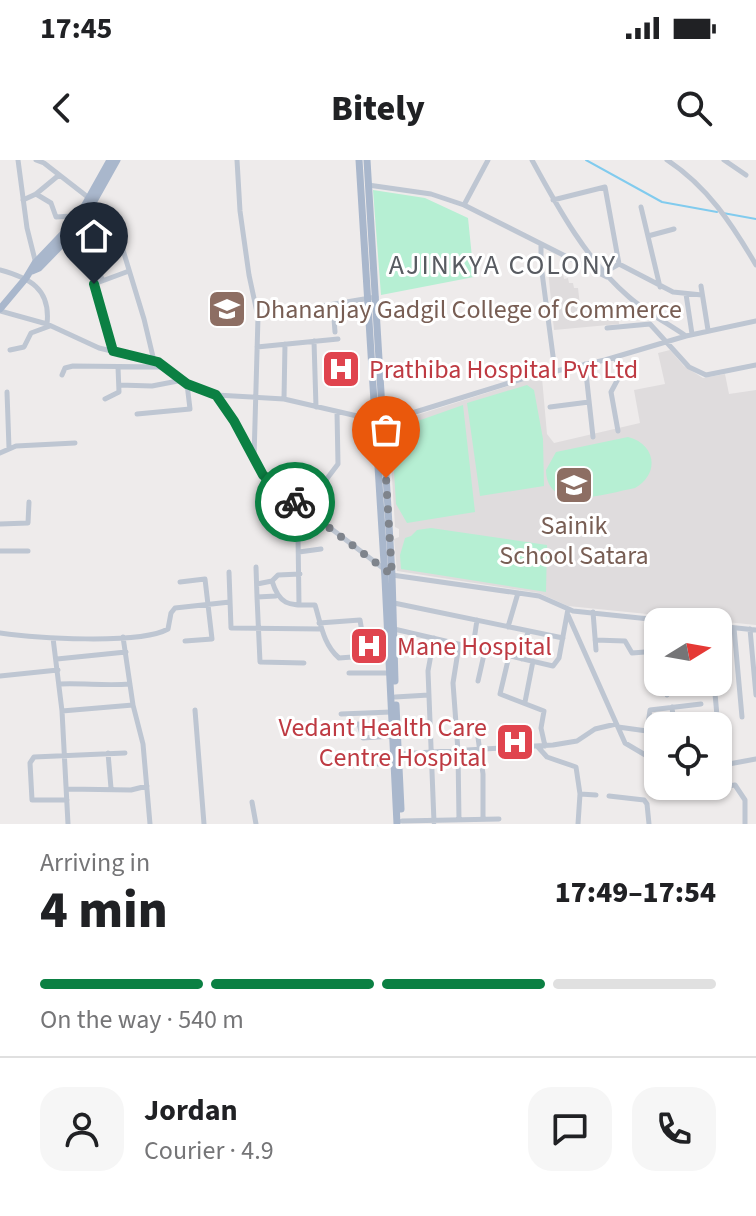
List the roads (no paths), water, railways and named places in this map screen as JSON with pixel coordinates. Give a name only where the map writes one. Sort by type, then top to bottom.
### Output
[{"type":"main road","points":[[81,219],[110,160]]},
{"type":"main road","points":[[0,310],[81,219],[117,160]]},
{"type":"main road","points":[[359,160],[365,184]]},
{"type":"main road","points":[[367,160],[365,184],[392,736],[400,823]]},
{"type":"main road","points":[[379,422],[394,603],[395,757]]},
{"type":"street","points":[[18,160],[33,270],[47,303],[49,324]]},
{"type":"street","points":[[36,160],[89,198]]},
{"type":"street","points":[[237,160],[245,250],[258,317],[254,459]]},
{"type":"street","points":[[464,205],[488,160]]},
{"type":"street","points":[[532,160],[553,200],[611,279],[629,298],[689,335]]},
{"type":"street","points":[[667,160],[687,174],[718,205],[756,265]]},
{"type":"street","points":[[728,161],[746,175]]},
{"type":"street","points":[[23,200],[36,194],[59,175]]},
{"type":"street","points":[[365,184],[431,194],[464,205],[611,279]]},
{"type":"street","points":[[553,200],[605,187],[619,264]]},
{"type":"street","points":[[36,194],[51,203],[56,217],[72,216],[119,237],[154,361]]},
{"type":"street","points":[[641,207],[660,287]]},
{"type":"street","points":[[648,236],[674,229]]},
{"type":"street","points":[[542,244],[541,265],[555,371]]},
{"type":"street","points":[[94,257],[102,279]]},
{"type":"street","points":[[605,272],[619,264]]},
{"type":"street","points":[[619,264],[660,287],[702,295]]},
{"type":"street","points":[[0,270],[33,270]]},
{"type":"street","points":[[113,351],[94,289],[95,282],[129,271]]},
{"type":"street","points":[[701,286],[708,330]]},
{"type":"street","points":[[686,294],[689,335]]},
{"type":"street","points":[[258,317],[372,298]]},
{"type":"street","points":[[333,304],[335,332]]},
{"type":"street","points":[[0,310],[49,324],[99,348],[154,361],[185,382],[216,395],[284,399],[379,422],[489,388],[616,357],[708,330],[756,321]]},
{"type":"street","points":[[10,350],[24,347],[31,333],[49,324]]},
{"type":"street","points":[[607,328],[650,324],[689,367],[706,375],[756,365]]},
{"type":"street","points":[[257,347],[338,339]]},
{"type":"street","points":[[314,341],[316,407]]},
{"type":"street","points":[[284,399],[285,344]]},
{"type":"street","points":[[616,357],[619,377],[611,392],[618,431]]},
{"type":"street","points":[[585,364],[593,437]]},
{"type":"street","points":[[62,375],[65,368],[73,366],[164,366]]},
{"type":"street","points":[[105,399],[118,395],[118,367]]},
{"type":"street","points":[[119,385],[152,386],[185,382]]},
{"type":"street","points":[[137,414],[190,409],[185,382]]},
{"type":"street","points":[[7,392],[9,448]]},
{"type":"street","points":[[216,395],[270,482],[392,575],[539,596],[568,612],[644,618]]},
{"type":"street","points":[[550,407],[589,402]]},
{"type":"street","points":[[304,509],[338,464],[337,412]]},
{"type":"street","points":[[0,453],[9,448],[75,443]]},
{"type":"street","points":[[0,524],[28,523],[29,502]]},
{"type":"street","points":[[300,600],[298,535],[300,528],[313,516]]},
{"type":"street","points":[[299,552],[321,549]]},
{"type":"street","points":[[0,551],[28,551]]},
{"type":"street","points":[[256,567],[260,662],[304,663]]},
{"type":"street","points":[[229,572],[231,628],[320,626],[360,620],[366,656]]},
{"type":"street","points":[[257,584],[272,581],[278,575],[300,574]]},
{"type":"street","points":[[180,582],[205,579],[212,639],[185,641]]},
{"type":"street","points":[[272,581],[276,596],[283,602],[300,600],[315,605],[320,626],[339,658],[366,656],[388,646]]},
{"type":"street","points":[[508,627],[518,593]]},
{"type":"street","points":[[257,597],[276,596]]},
{"type":"street","points":[[0,633],[53,638],[123,637],[162,632],[169,626],[175,608],[230,602]]},
{"type":"street","points":[[394,603],[563,638]]},
{"type":"street","points":[[394,629],[549,666],[556,665],[568,612]]},
{"type":"street","points":[[568,612],[617,726],[628,746],[644,754]]},
{"type":"street","points":[[593,612],[596,650]]},
{"type":"street","points":[[473,647],[477,620]]},
{"type":"street","points":[[742,717],[734,628],[753,629],[756,695]]},
{"type":"street","points":[[522,659],[528,631]]},
{"type":"street","points":[[123,637],[133,705],[143,744],[150,824]]},
{"type":"street","points":[[53,638],[60,684],[68,824]]},
{"type":"street","points":[[434,638],[428,663],[434,822]]},
{"type":"street","points":[[595,640],[625,641],[632,653],[644,652]]},
{"type":"street","points":[[459,645],[453,683],[459,820]]},
{"type":"street","points":[[478,681],[485,650]]},
{"type":"street","points":[[57,659],[126,652]]},
{"type":"street","points":[[509,656],[500,694],[544,711],[542,746],[547,757],[576,767],[580,794],[578,824]]},
{"type":"street","points":[[525,702],[533,661]]},
{"type":"street","points":[[0,676],[58,670]]},
{"type":"street","points":[[349,673],[390,673]]},
{"type":"street","points":[[60,684],[130,684]]},
{"type":"street","points":[[395,697],[429,695]]},
{"type":"street","points":[[343,766],[432,753],[574,742],[595,729],[617,726],[647,731],[649,711],[701,704]]},
{"type":"street","points":[[62,711],[133,705]]},
{"type":"street","points":[[672,707],[673,712]]},
{"type":"street","points":[[195,710],[204,824]]},
{"type":"street","points":[[341,714],[391,712]]},
{"type":"street","points":[[476,723],[483,819]]},
{"type":"street","points":[[343,725],[359,724],[363,738],[392,736]]},
{"type":"street","points":[[108,753],[111,788]]},
{"type":"street","points":[[68,800],[32,800],[32,759],[65,754],[125,753]]},
{"type":"street","points":[[732,763],[756,759]]},
{"type":"street","points":[[732,785],[735,785],[745,800],[745,824]]},
{"type":"street","points":[[67,789],[135,789],[147,786]]},
{"type":"street","points":[[580,794],[596,795]]},
{"type":"street","points":[[609,796],[644,800],[649,824]]},
{"type":"street","points":[[252,802],[256,824]]},
{"type":"street","points":[[400,823],[499,819]]},
{"type":"waterway","points":[[586,160],[662,202],[717,212]]},
{"type":"waterway","points":[[723,213],[756,219]]},
{"type":"place","name":"Dhananjay Gadgil College of Commerce","points":[[227,309]]},
{"type":"place","name":"Prathiba Hospital Pvt Ltd","points":[[341,369]]},
{"type":"place","name":"Sainik School Satara","points":[[574,485]]},
{"type":"place","name":"Mane Hospital","points":[[369,646]]},
{"type":"place","name":"Vedant Health Care Centre Hospital","points":[[515,742]]},
{"type":"district","name":"AJINKYA COLONY","points":[[503,264]]}]
